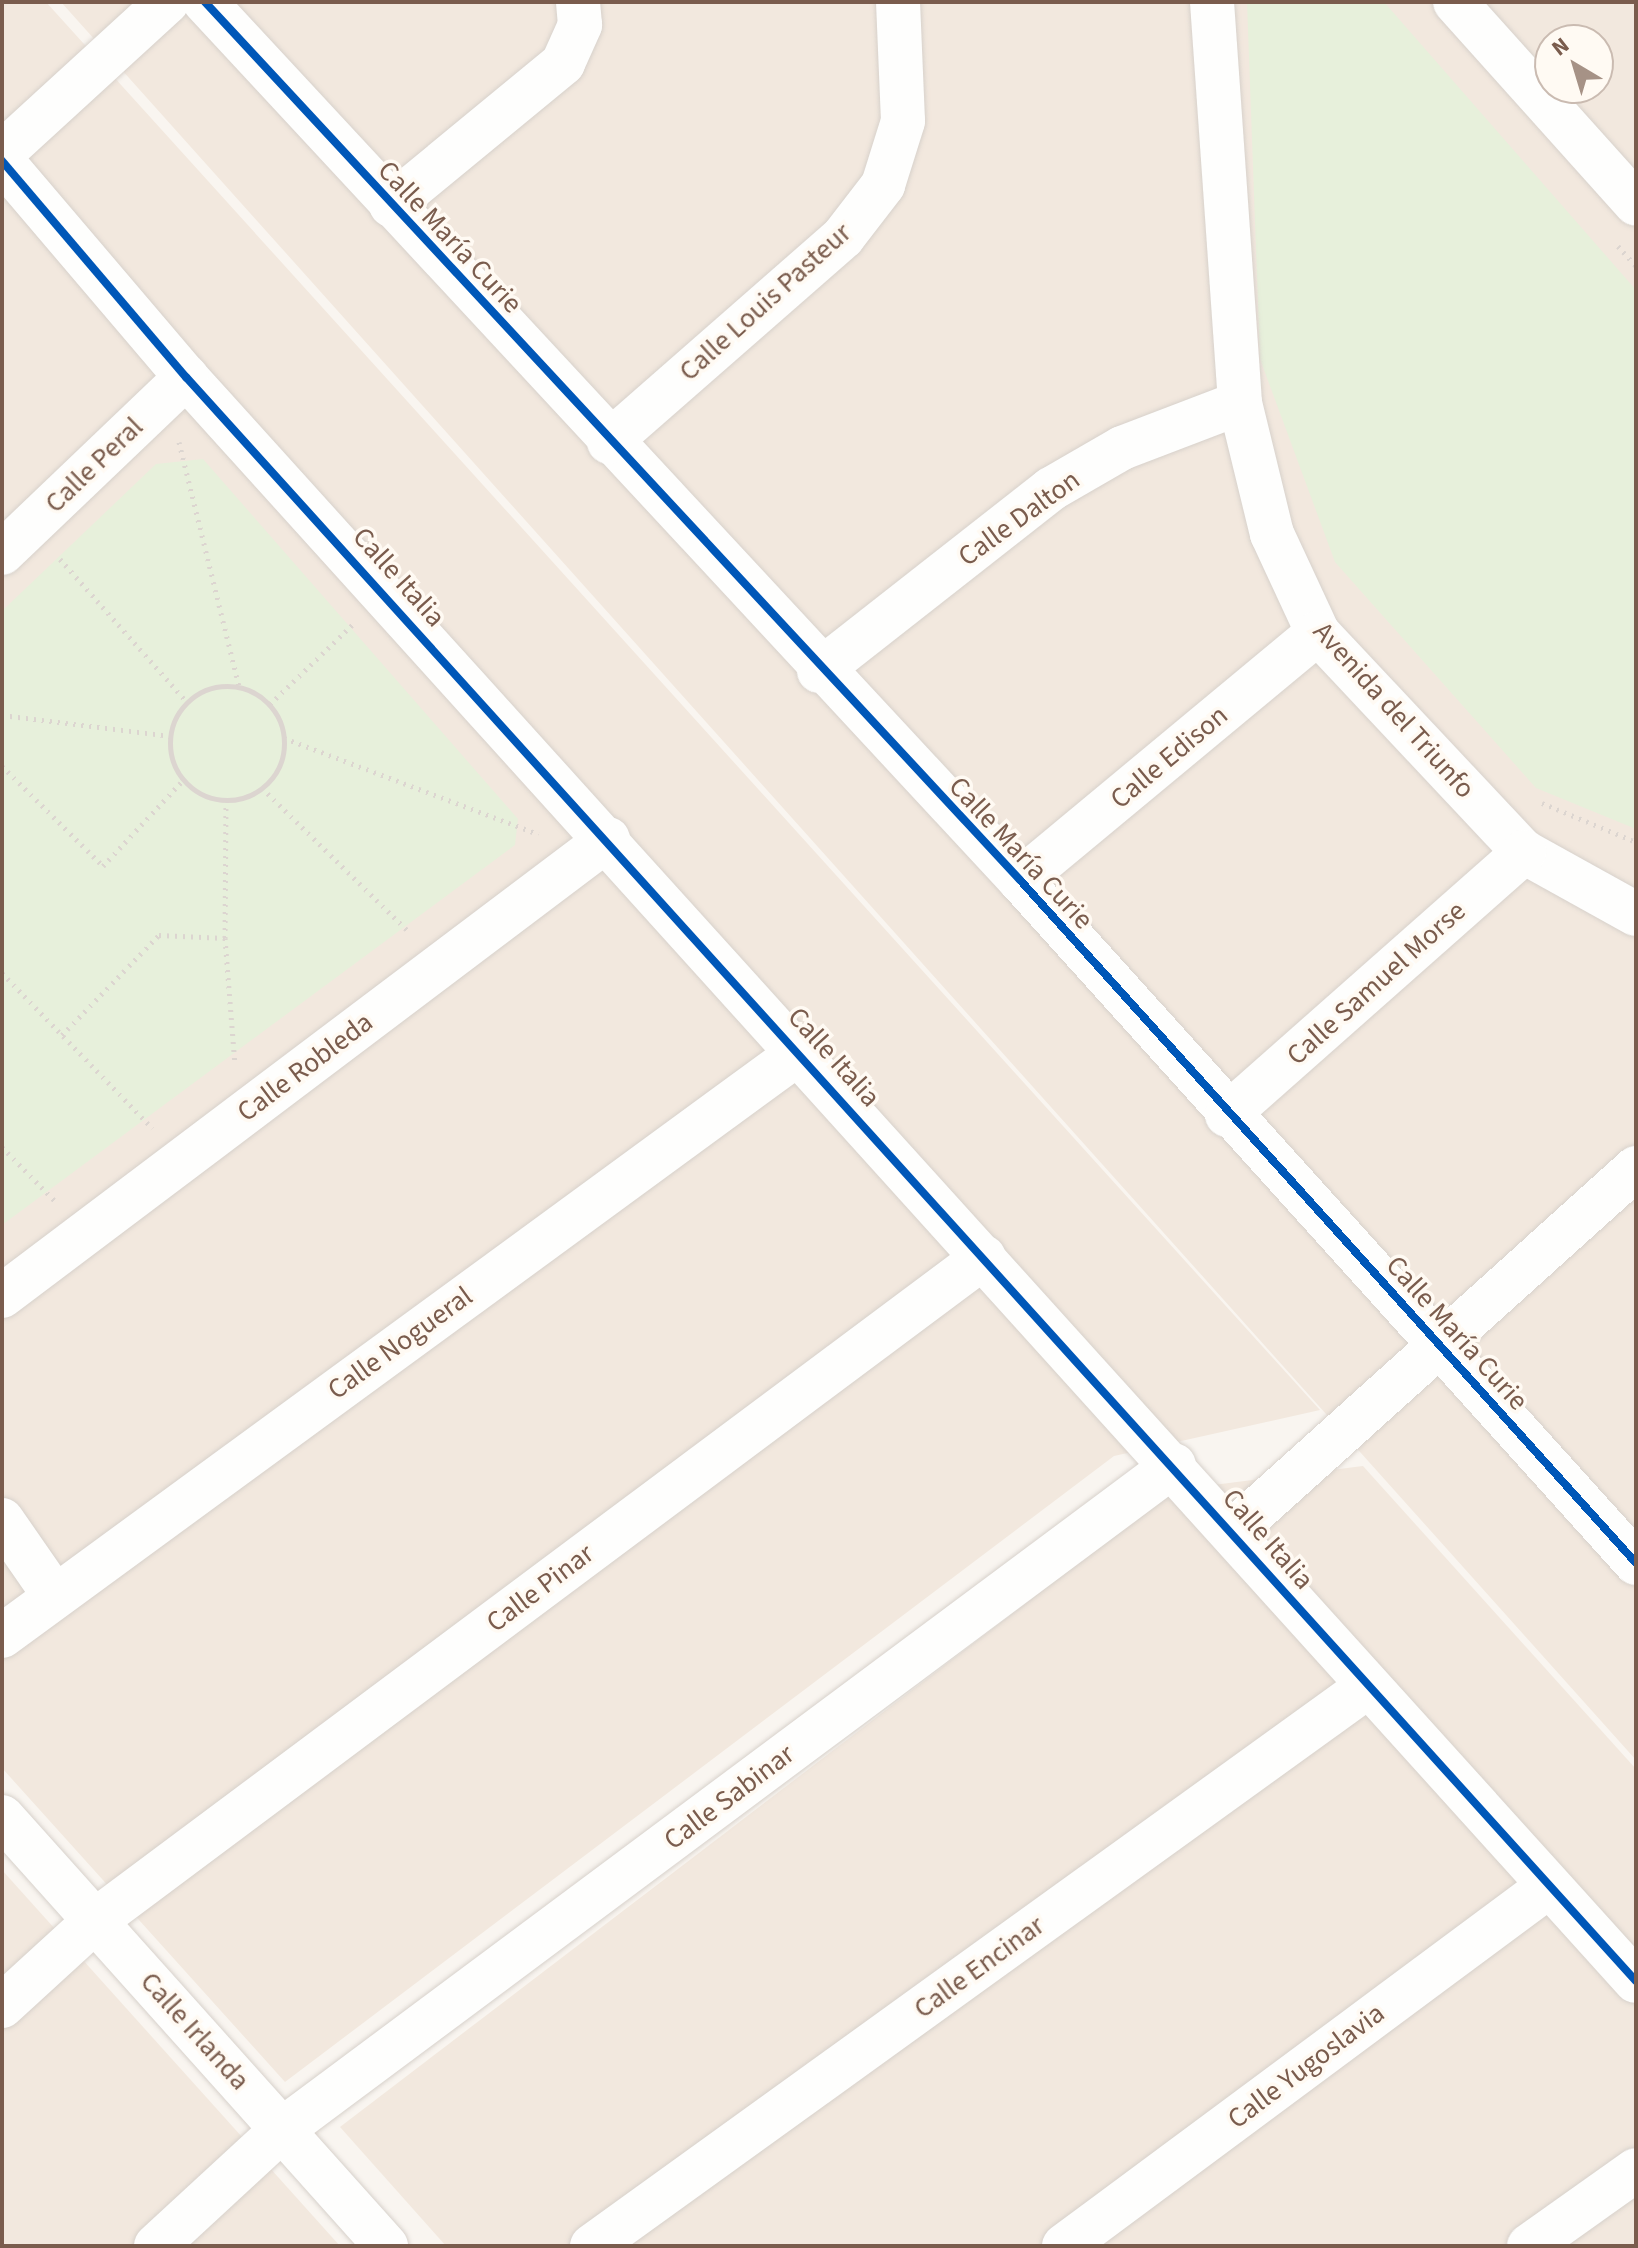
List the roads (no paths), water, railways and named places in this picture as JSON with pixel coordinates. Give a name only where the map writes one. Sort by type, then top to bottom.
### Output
[{"type":"street","points":[[2,153],[167,2]]},
{"type":"street","name":"Calle María Curie","points":[[205,2],[819,671],[1020,880],[1227,1115],[1636,1563]]},
{"type":"street","points":[[391,205],[563,63],[580,25],[578,2]]},
{"type":"street","name":"Calle Louis Pasteur","points":[[609,442],[843,237],[883,185],[903,121],[898,2]]},
{"type":"street","name":"Avenida del Triunfo","points":[[1212,2],[1240,403],[1272,534],[1318,633],[1524,852],[1636,914]]},
{"type":"street","points":[[1455,2],[1636,204]]},
{"type":"street","name":"Calle Italia","points":[[2,161],[186,377],[1174,1465],[1367,1687],[1636,1981]]},
{"type":"street","name":"Calle Peral","points":[[2,553],[186,377]]},
{"type":"street","name":"Calle Dalton","points":[[819,671],[1051,489],[1122,448],[1240,403]]},
{"type":"street","name":"Calle Edison","points":[[1020,880],[1318,633]]},
{"type":"street","name":"Calle Robleda","points":[[2,1296],[608,839]]},
{"type":"street","name":"Calle Samuel Morse","points":[[1227,1115],[1524,852]]},
{"type":"street","name":"Calle Nogueral","points":[[2,1636],[800,1052]]},
{"type":"street","points":[[1232,1532],[1437,1343],[1636,1168]]},
{"type":"street","name":"Calle Pinar","points":[[2,2006],[96,1920],[984,1257]]},
{"type":"street","name":"Calle Sabinar","points":[[156,2246],[283,2129],[1174,1465]]},
{"type":"street","points":[[2,1520],[54,1595]]},
{"type":"street","name":"Calle Encinar","points":[[592,2246],[1367,1687]]},
{"type":"street","name":"Calle Irlanda","points":[[2,1817],[386,2246]]},
{"type":"street","name":"Calle Yugoslavia","points":[[1064,2246],[1549,1886]]},
{"type":"street","points":[[1529,2246],[1636,2170]]}]
